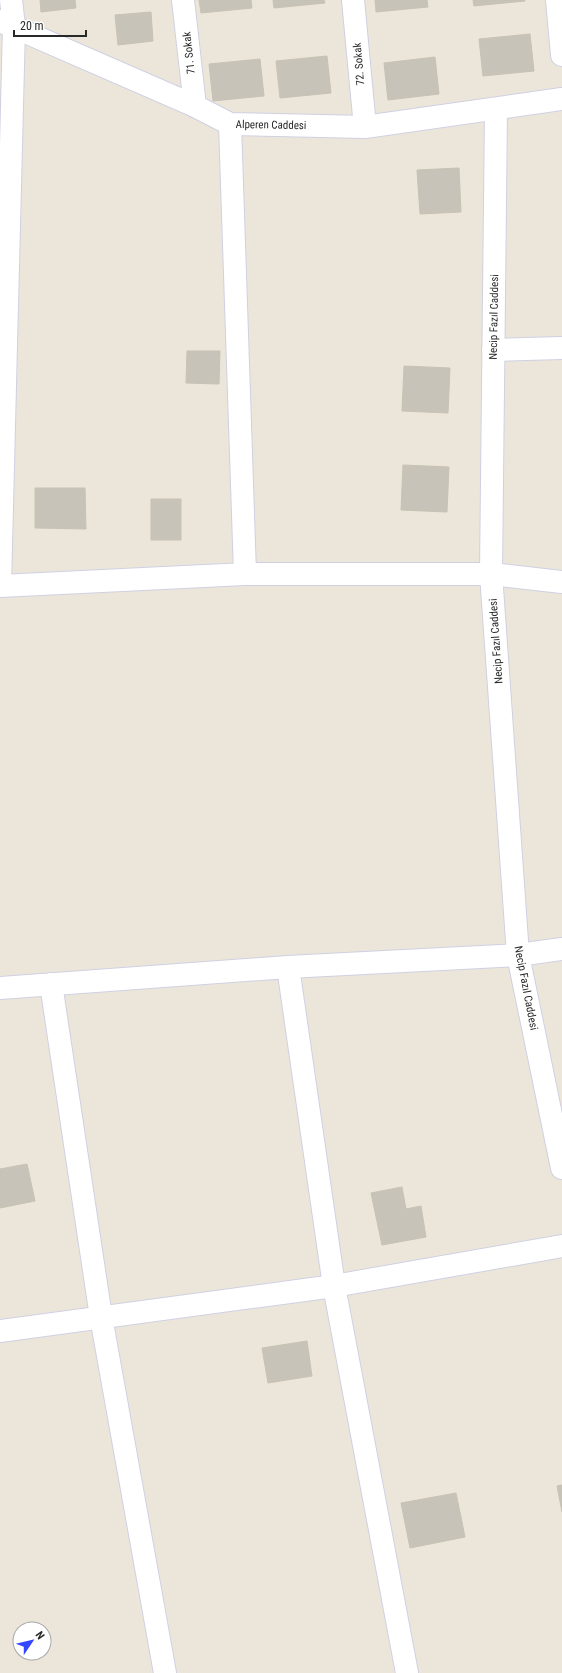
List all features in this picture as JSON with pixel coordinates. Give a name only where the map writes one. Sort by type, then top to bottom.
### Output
[{"type":"street","points":[[10,0],[7,23],[0,586],[245,574],[491,574],[562,582]]},
{"type":"street","name":"71. Sokak","points":[[183,0],[195,106]]},
{"type":"street","name":"72. Sokak","points":[[353,0],[365,128]]},
{"type":"street","points":[[557,0],[562,55]]},
{"type":"street","name":"Alperen Caddesi","points":[[7,23],[195,106],[230,124],[365,128],[496,110],[562,99]]},
{"type":"street","name":"Necip Fazıl Caddesi","points":[[496,110],[491,574],[518,955],[562,1168]]},
{"type":"street","points":[[230,124],[245,574]]},
{"type":"street","points":[[493,350],[562,348]]},
{"type":"street","points":[[0,988],[288,967],[518,955],[562,949]]},
{"type":"street","points":[[288,967],[334,1286],[407,1673]]},
{"type":"street","points":[[51,984],[101,1317],[165,1673]]},
{"type":"street","points":[[0,1331],[334,1286],[562,1246]]},
{"type":"building","points":[[40,0],[75,0],[76,8],[41,12]]},
{"type":"building","points":[[199,0],[251,0],[252,8],[201,13]]},
{"type":"building","points":[[273,0],[324,0],[325,3],[274,8]]},
{"type":"building","points":[[375,0],[427,0],[428,7],[376,12]]},
{"type":"building","points":[[473,0],[525,0],[525,1],[474,6]]},
{"type":"building","points":[[151,12],[153,41],[118,45],[115,15]]},
{"type":"building","points":[[530,34],[534,71],[483,76],[479,39]]},
{"type":"building","points":[[327,56],[331,93],[280,98],[276,61]]},
{"type":"building","points":[[435,57],[439,94],[388,100],[384,63]]},
{"type":"building","points":[[260,59],[264,96],[213,101],[209,64]]},
{"type":"building","points":[[459,168],[461,212],[420,214],[417,170]]},
{"type":"building","points":[[187,351],[220,351],[219,384],[186,383]]},
{"type":"building","points":[[404,366],[450,368],[448,413],[402,411]]},
{"type":"building","points":[[403,465],[449,467],[447,512],[401,510]]},
{"type":"building","points":[[35,488],[85,488],[86,529],[35,528]]},
{"type":"building","points":[[151,499],[181,499],[181,540],[151,540]]},
{"type":"building","points":[[27,1164],[35,1201],[0,1208],[0,1169]]},
{"type":"building","points":[[402,1187],[406,1209],[421,1206],[426,1237],[382,1245],[371,1193]]},
{"type":"building","points":[[307,1341],[312,1376],[268,1383],[262,1348]]},
{"type":"building","points":[[562,1485],[562,1512],[557,1486]]},
{"type":"building","points":[[456,1493],[465,1537],[410,1548],[401,1503]]}]
